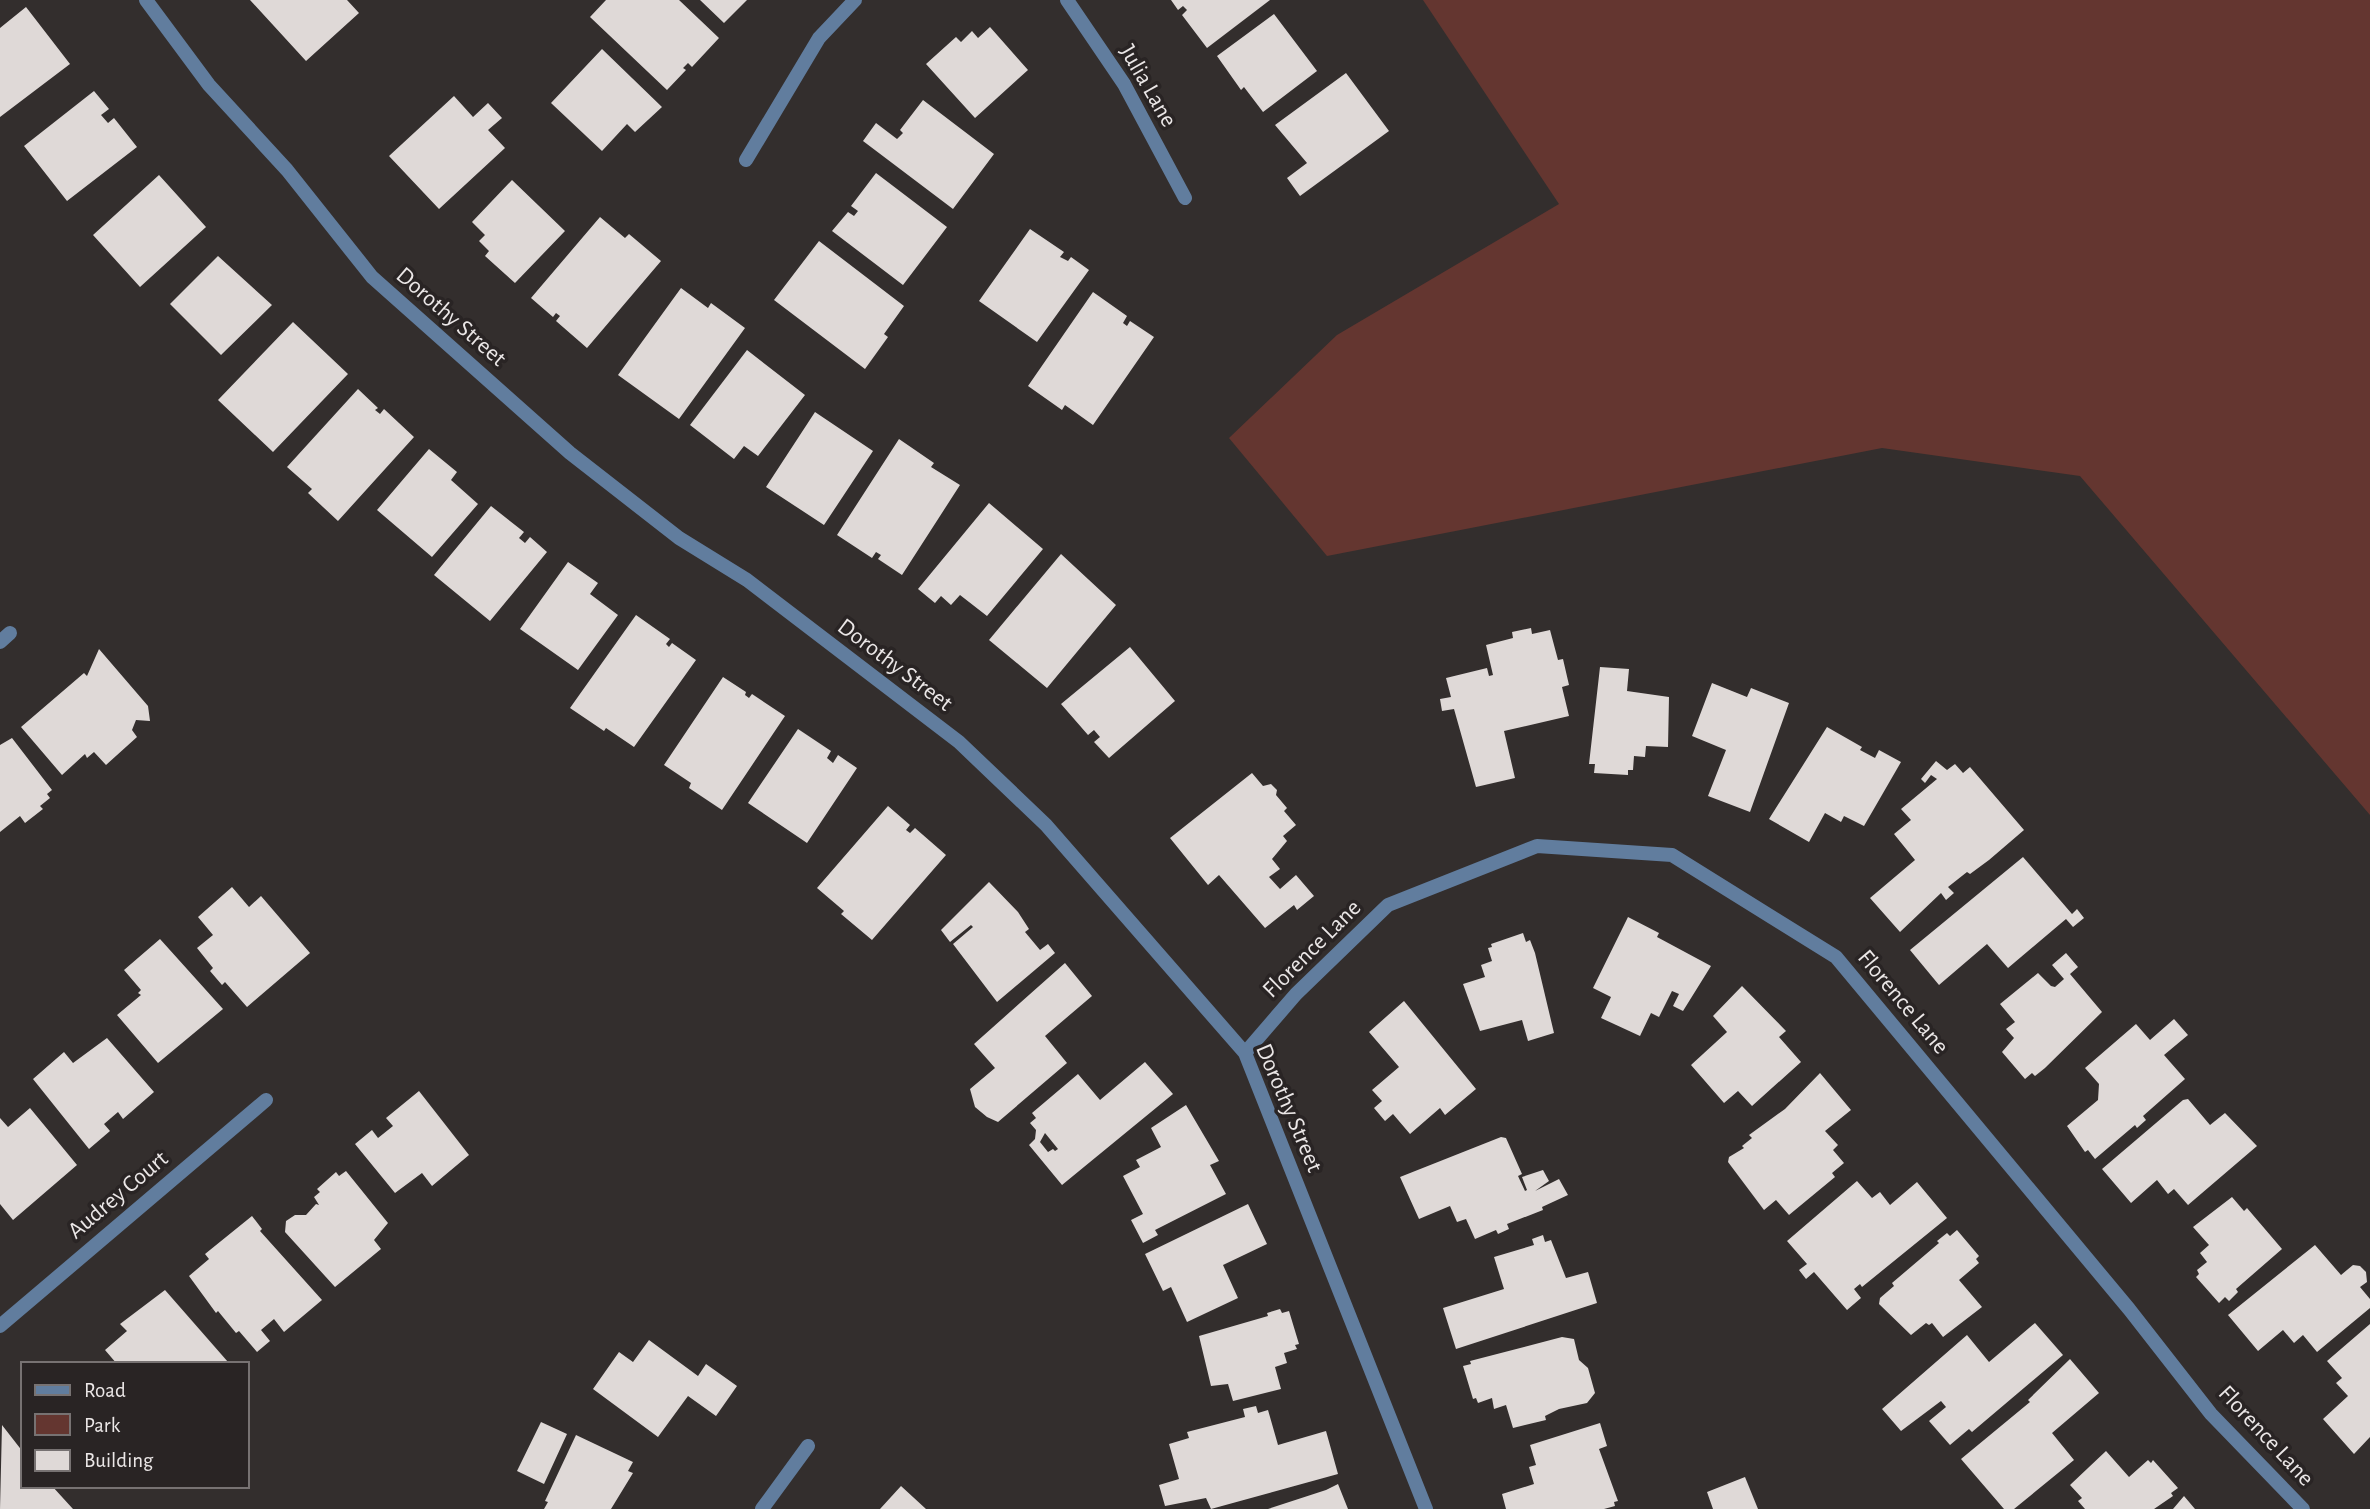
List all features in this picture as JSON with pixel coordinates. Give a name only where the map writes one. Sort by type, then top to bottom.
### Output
[{"type":"street","name":"Dorothy Street","points":[[146,0],[209,85],[287,170],[372,277],[570,453],[680,538],[747,580],[959,742],[1046,825],[1245,1053],[1426,1509]]},
{"type":"street","points":[[746,160],[819,38],[855,0]]},
{"type":"street","name":"Julia Lane","points":[[1067,0],[1124,84],[1185,198]]},
{"type":"street","name":"Florence Lane","points":[[1245,1053],[1296,994],[1388,905],[1538,846],[1672,855],[1836,957],[2129,1309],[2211,1414],[2304,1509]]},
{"type":"street","name":"Audrey Court","points":[[0,1326],[266,1100]]},
{"type":"street","points":[[762,1509],[808,1446]]},
{"type":"green space","points":[[1423,0],[2370,0],[2370,815],[2080,476],[1882,448],[1327,556],[1229,438],[1337,335],[1559,204]]},
{"type":"building","points":[[250,0],[347,0],[359,13],[306,61]]},
{"type":"building","points":[[606,0],[679,0],[719,38],[692,67],[688,63],[683,68],[686,70],[667,90],[590,17]]},
{"type":"building","points":[[700,0],[747,0],[724,23]]},
{"type":"building","points":[[1171,0],[1270,0],[1207,48],[1182,15],[1187,10],[1183,6],[1178,10]]},
{"type":"building","points":[[26,7],[70,64],[0,117],[0,28]]},
{"type":"building","points":[[1274,14],[1317,71],[1263,112],[1244,87],[1241,90],[1217,56]]},
{"type":"building","points":[[990,27],[1028,70],[975,118],[926,64],[956,37],[961,42],[972,31],[978,38]]},
{"type":"building","points":[[602,49],[662,107],[635,132],[627,124],[602,151],[551,103]]},
{"type":"building","points":[[1346,73],[1389,131],[1300,196],[1287,178],[1307,163],[1275,125]]},
{"type":"building","points":[[94,91],[109,109],[101,115],[108,123],[114,118],[137,147],[67,201],[24,146]]},
{"type":"building","points":[[454,96],[473,117],[488,103],[502,118],[488,130],[505,148],[439,209],[389,156]]},
{"type":"building","points":[[923,100],[994,154],[953,209],[863,141],[876,123],[897,139],[903,133],[900,130]]},
{"type":"building","points":[[876,173],[947,227],[903,285],[832,231],[848,212],[854,216],[858,211],[851,206]]},
{"type":"building","points":[[159,175],[206,227],[140,287],[93,235]]},
{"type":"building","points":[[512,180],[565,231],[515,283],[485,256],[489,251],[479,241],[485,235],[472,222]]},
{"type":"building","points":[[600,217],[625,238],[629,234],[661,261],[587,348],[556,321],[560,316],[556,313],[553,317],[531,298]]},
{"type":"building","points":[[1030,229],[1064,252],[1060,257],[1068,261],[1071,257],[1089,270],[1037,342],[979,301]]},
{"type":"building","points":[[819,241],[904,306],[884,334],[888,337],[865,369],[774,300]]},
{"type":"building","points":[[218,256],[272,305],[221,355],[170,304]]},
{"type":"building","points":[[681,288],[708,308],[711,303],[745,328],[679,419],[618,375]]},
{"type":"building","points":[[1093,292],[1127,316],[1123,323],[1127,326],[1130,321],[1154,337],[1093,425],[1065,405],[1062,410],[1028,386]]},
{"type":"building","points":[[293,322],[348,374],[273,452],[218,400]]},
{"type":"building","points":[[747,350],[805,395],[758,456],[744,446],[734,459],[690,425]]},
{"type":"building","points":[[358,389],[378,408],[375,410],[380,414],[384,409],[414,437],[338,521],[308,493],[312,489],[287,467]]},
{"type":"building","points":[[815,412],[873,451],[824,525],[766,487]]},
{"type":"building","points":[[899,439],[934,463],[931,467],[960,485],[902,575],[878,559],[881,555],[876,552],[872,558],[837,535]]},
{"type":"building","points":[[429,449],[457,472],[451,480],[478,504],[432,557],[377,510]]},
{"type":"building","points":[[989,503],[1043,549],[987,616],[960,595],[951,605],[941,596],[935,603],[918,589]]},
{"type":"building","points":[[491,506],[524,532],[519,538],[525,543],[530,537],[547,552],[490,621],[434,575]]},
{"type":"building","points":[[1061,554],[1116,605],[1047,688],[989,640]]},
{"type":"building","points":[[568,562],[598,583],[590,594],[618,615],[578,670],[520,629]]},
{"type":"building","points":[[636,615],[670,639],[666,644],[669,647],[672,643],[696,660],[634,747],[570,708]]},
{"type":"building","points":[[1531,628],[1532,634],[1550,630],[1558,660],[1563,659],[1569,685],[1562,687],[1569,716],[1504,731],[1515,778],[1476,787],[1454,709],[1442,711],[1440,699],[1451,697],[1446,678],[1487,668],[1489,676],[1493,675],[1486,645],[1513,638],[1512,632]]},
{"type":"building","points":[[1130,647],[1175,701],[1109,758],[1094,742],[1100,737],[1094,730],[1088,735],[1061,704]]},
{"type":"building","points":[[99,649],[148,706],[150,721],[136,720],[132,730],[137,737],[106,765],[94,752],[87,758],[85,754],[62,775],[21,727],[84,673],[87,676]]},
{"type":"building","points":[[1600,667],[1629,669],[1627,691],[1669,697],[1668,747],[1646,746],[1645,757],[1634,756],[1633,770],[1628,770],[1628,775],[1594,773],[1595,764],[1589,764]]},
{"type":"building","points":[[723,677],[746,692],[745,695],[749,698],[752,694],[785,716],[722,810],[689,788],[691,783],[664,765]]},
{"type":"building","points":[[1712,683],[1747,697],[1751,688],[1789,703],[1750,812],[1708,796],[1726,750],[1692,736]]},
{"type":"building","points":[[1827,727],[1862,747],[1860,750],[1875,758],[1879,750],[1901,762],[1864,826],[1844,816],[1841,822],[1825,813],[1809,842],[1769,819]]},
{"type":"building","points":[[798,729],[831,751],[827,758],[833,763],[838,755],[857,768],[807,843],[748,803]]},
{"type":"building","points":[[12,738],[52,790],[47,794],[50,798],[40,806],[43,809],[25,823],[20,816],[0,832],[0,745]]},
{"type":"building","points":[[1936,761],[1947,770],[1955,764],[1963,773],[1970,767],[2024,830],[1989,860],[1948,887],[1954,893],[1946,900],[1941,893],[1900,932],[1870,898],[1915,860],[1894,834],[1911,820],[1901,809],[1937,779],[1931,775],[1925,783],[1921,779]]},
{"type":"building","points":[[1252,773],[1263,786],[1271,784],[1277,790],[1276,795],[1287,808],[1284,811],[1296,825],[1283,836],[1287,841],[1272,859],[1280,869],[1269,877],[1280,889],[1296,875],[1314,896],[1297,910],[1294,905],[1265,928],[1219,875],[1208,885],[1170,838]]},
{"type":"building","points":[[888,806],[910,825],[906,830],[910,833],[915,828],[946,855],[872,940],[841,914],[844,911],[817,888]]},
{"type":"building","points":[[2023,857],[2072,914],[2077,909],[2084,918],[2073,927],[2066,919],[2008,968],[1987,944],[1939,985],[1910,950]]},
{"type":"building","points":[[989,882],[1018,912],[1029,929],[1025,932],[1040,950],[1048,944],[1055,953],[997,1002],[953,944],[973,927],[971,925],[950,942],[941,930]]},
{"type":"building","points":[[232,887],[249,907],[261,896],[310,953],[247,1007],[225,982],[222,985],[210,971],[213,968],[197,948],[213,935],[198,917]]},
{"type":"building","points":[[1628,917],[1659,933],[1657,937],[1711,966],[1683,1011],[1673,1006],[1679,994],[1672,991],[1659,1017],[1651,1013],[1640,1036],[1601,1018],[1611,997],[1593,988]]},
{"type":"building","points":[[1523,933],[1526,942],[1530,940],[1535,953],[1554,1033],[1528,1041],[1522,1020],[1480,1031],[1463,984],[1485,977],[1481,965],[1492,961],[1488,948],[1492,947],[1491,944]]},
{"type":"building","points":[[160,939],[223,1009],[158,1063],[117,1015],[141,995],[138,993],[141,990],[124,970]]},
{"type":"building","points":[[2066,953],[2078,967],[2070,974],[2102,1012],[2045,1068],[2035,1076],[2032,1073],[2025,1079],[2002,1052],[2014,1038],[2006,1029],[2015,1022],[2000,1004],[2038,973],[2055,987],[2064,979],[2052,965]]},
{"type":"building","points":[[1065,963],[1092,996],[1045,1036],[1067,1063],[998,1122],[987,1117],[975,1107],[970,1089],[995,1068],[974,1044]]},
{"type":"building","points":[[1742,986],[1786,1031],[1779,1037],[1801,1062],[1752,1106],[1738,1091],[1724,1103],[1691,1065],[1727,1032],[1713,1016]]},
{"type":"building","points":[[1404,1001],[1476,1089],[1445,1115],[1440,1108],[1410,1134],[1393,1114],[1385,1121],[1374,1108],[1382,1101],[1372,1090],[1399,1067],[1369,1032]]},
{"type":"building","points":[[2174,1019],[2188,1035],[2164,1055],[2185,1079],[2143,1116],[2146,1120],[2137,1128],[2135,1125],[2095,1159],[2088,1150],[2085,1152],[2067,1126],[2098,1100],[2099,1084],[2085,1068],[2136,1024],[2150,1040]]},
{"type":"building","points":[[107,1038],[154,1092],[123,1119],[118,1112],[104,1124],[110,1131],[89,1149],[33,1079],[64,1052],[73,1063]]},
{"type":"building","points":[[1145,1062],[1173,1094],[1062,1185],[1029,1145],[1035,1139],[1036,1130],[1030,1123],[1036,1118],[1032,1113],[1078,1074],[1100,1100]],"holes":[[[1045,1133],[1058,1149],[1048,1152],[1040,1142]]]},
{"type":"building","points":[[1820,1073],[1851,1110],[1825,1131],[1838,1145],[1833,1150],[1844,1163],[1832,1173],[1835,1177],[1789,1215],[1776,1200],[1764,1210],[1728,1162],[1729,1157],[1744,1148],[1742,1146],[1752,1138],[1749,1135],[1785,1109]]},
{"type":"building","points":[[419,1091],[469,1155],[432,1186],[422,1173],[395,1193],[355,1144],[372,1130],[378,1138],[393,1126],[386,1118]]},
{"type":"building","points":[[2188,1099],[2210,1125],[2225,1113],[2257,1146],[2188,1205],[2174,1189],[2168,1194],[2157,1180],[2131,1203],[2102,1169],[2183,1100]]},
{"type":"building","points":[[1186,1105],[1219,1161],[1210,1165],[1226,1194],[1155,1230],[1158,1235],[1143,1243],[1131,1220],[1143,1214],[1123,1176],[1140,1167],[1136,1160],[1161,1147],[1151,1128]]},
{"type":"building","points":[[30,1108],[77,1165],[13,1220],[0,1204],[0,1118],[8,1127]]},
{"type":"building","points":[[1501,1137],[1506,1138],[1522,1174],[1518,1176],[1525,1191],[1527,1190],[1522,1177],[1543,1170],[1549,1181],[1535,1191],[1559,1179],[1568,1195],[1542,1207],[1543,1210],[1507,1224],[1509,1229],[1498,1234],[1496,1230],[1475,1239],[1466,1219],[1457,1222],[1450,1206],[1419,1219],[1400,1177]]},
{"type":"building","points":[[346,1171],[388,1223],[374,1240],[381,1249],[335,1287],[285,1232],[286,1221],[295,1215],[306,1215],[316,1204],[319,1205],[314,1197],[320,1192],[317,1189],[336,1172],[339,1176]]},
{"type":"building","points":[[1857,1181],[1872,1198],[1880,1192],[1890,1205],[1917,1182],[1947,1218],[1862,1287],[1860,1284],[1854,1289],[1861,1298],[1847,1310],[1814,1272],[1806,1279],[1799,1270],[1807,1264],[1787,1241]]},
{"type":"building","points":[[2232,1197],[2244,1211],[2247,1208],[2282,1249],[2236,1289],[2238,1292],[2229,1301],[2225,1297],[2219,1303],[2196,1277],[2199,1274],[2197,1270],[2207,1262],[2200,1253],[2209,1245],[2193,1227]]},
{"type":"building","points":[[1248,1204],[1267,1244],[1223,1265],[1238,1298],[1187,1322],[1171,1287],[1163,1291],[1145,1254]]},
{"type":"building","points":[[252,1216],[262,1229],[260,1231],[322,1300],[284,1332],[274,1319],[261,1330],[270,1341],[257,1352],[239,1331],[236,1333],[218,1311],[216,1313],[189,1276],[209,1259],[205,1254]]},
{"type":"building","points":[[1957,1230],[1979,1256],[1976,1259],[1979,1263],[1959,1280],[1982,1307],[1943,1337],[1932,1323],[1926,1323],[1911,1335],[1879,1304],[1880,1298],[1894,1286],[1892,1283],[1939,1243],[1937,1241],[1947,1233],[1950,1236]]},
{"type":"building","points":[[1543,1235],[1545,1242],[1551,1240],[1566,1278],[1588,1272],[1597,1303],[1456,1349],[1443,1308],[1504,1289],[1494,1257],[1534,1245],[1532,1239]]},
{"type":"building","points":[[2315,1245],[2341,1275],[2353,1265],[2360,1266],[2366,1272],[2367,1282],[2360,1287],[2370,1299],[2370,1308],[2317,1352],[2303,1335],[2294,1343],[2283,1330],[2258,1351],[2228,1315]]},
{"type":"building","points":[[165,1290],[228,1362],[115,1362],[105,1350],[127,1331],[120,1324]]},
{"type":"building","points":[[1280,1309],[1282,1313],[1289,1311],[1299,1344],[1295,1345],[1297,1349],[1284,1353],[1287,1363],[1275,1367],[1281,1389],[1233,1401],[1228,1384],[1211,1386],[1199,1336],[1268,1316],[1267,1313]]},
{"type":"building","points":[[2035,1323],[2063,1355],[1972,1432],[1969,1429],[1950,1445],[1929,1421],[1946,1407],[1941,1401],[1901,1431],[1882,1409],[1967,1335],[1989,1362]]},
{"type":"building","points":[[2370,1324],[2370,1437],[2354,1454],[2323,1419],[2348,1396],[2336,1383],[2342,1378],[2327,1361]]},
{"type":"building","points":[[1562,1337],[1574,1339],[1579,1360],[1588,1368],[1595,1393],[1587,1403],[1559,1409],[1545,1416],[1546,1420],[1513,1428],[1506,1405],[1494,1409],[1492,1398],[1478,1403],[1476,1398],[1473,1399],[1463,1366],[1471,1364],[1470,1361]]},
{"type":"building","points":[[649,1340],[698,1376],[706,1364],[737,1386],[716,1416],[688,1396],[658,1437],[593,1389],[619,1352],[633,1362]]},
{"type":"building","points":[[2070,1359],[2099,1393],[2052,1433],[2074,1460],[2014,1509],[2004,1509],[1961,1459],[2030,1402],[2028,1400]]},
{"type":"building","points":[[1256,1406],[1258,1413],[1268,1410],[1278,1445],[1326,1431],[1338,1474],[1211,1509],[1206,1498],[1165,1506],[1159,1485],[1179,1479],[1169,1444],[1189,1438],[1187,1432],[1245,1417],[1243,1409]]},
{"type":"building","points":[[541,1422],[567,1434],[544,1484],[517,1471]]},
{"type":"building","points":[[1600,1423],[1607,1446],[1599,1449],[1618,1501],[1614,1502],[1615,1506],[1604,1509],[1506,1509],[1502,1494],[1534,1484],[1529,1467],[1536,1465],[1530,1445]]},
{"type":"building","points":[[2,1425],[21,1449],[21,1488],[54,1488],[73,1509],[0,1509]]},
{"type":"building","points":[[576,1435],[633,1462],[628,1471],[633,1473],[611,1509],[544,1509],[548,1502],[545,1501]]},
{"type":"building","points":[[2106,1451],[2129,1477],[2148,1460],[2151,1463],[2153,1460],[2178,1488],[2171,1493],[2173,1496],[2154,1509],[2085,1509],[2078,1501],[2082,1498],[2070,1485]]},
{"type":"building","points":[[1745,1477],[1758,1509],[1713,1509],[1707,1492]]},
{"type":"building","points":[[1338,1484],[1348,1509],[1268,1509],[1326,1490]]},
{"type":"building","points":[[901,1486],[926,1509],[880,1509]]},
{"type":"building","points":[[2184,1496],[2195,1509],[2173,1509]]}]
